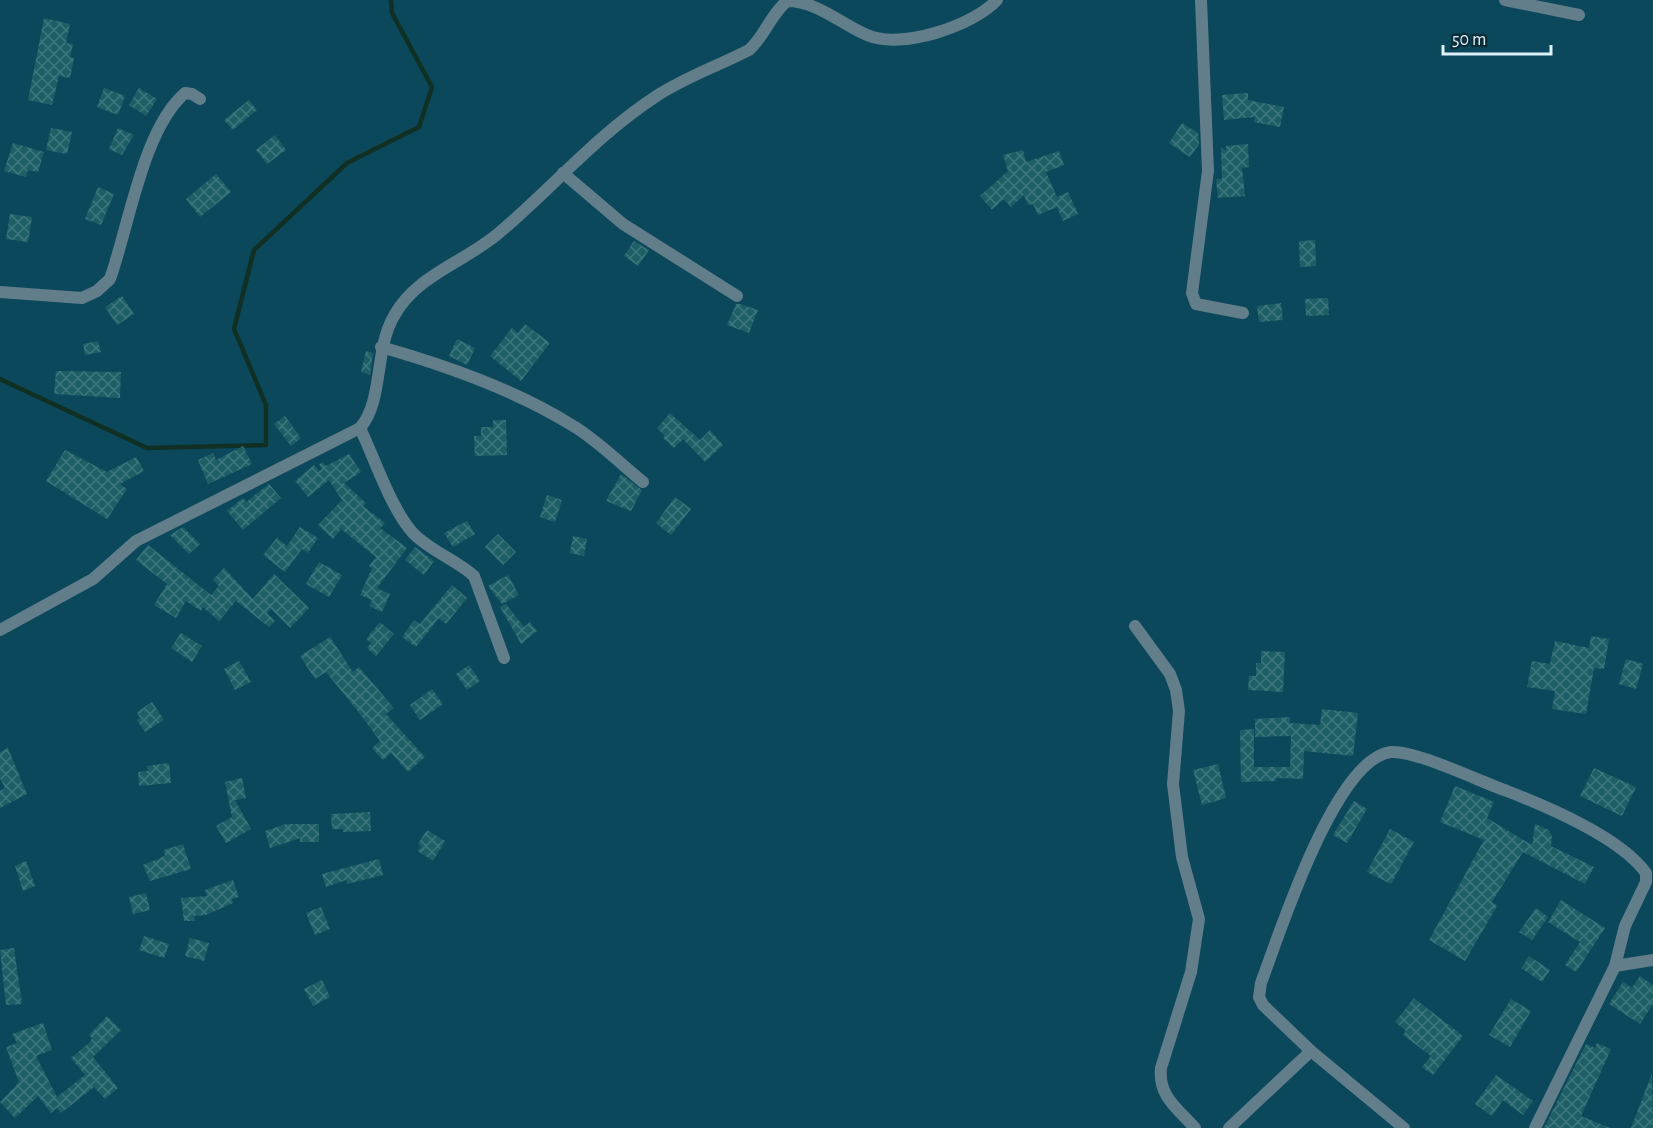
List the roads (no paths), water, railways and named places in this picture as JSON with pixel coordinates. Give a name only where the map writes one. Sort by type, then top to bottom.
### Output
[{"type":"street","points":[[0,630],[93,579],[136,541],[360,428],[372,411],[381,347],[394,316],[412,291],[499,233],[591,146],[656,96],[749,50],[761,40],[779,8],[787,1],[803,1],[869,36],[884,40],[930,35],[975,17],[997,0]]},
{"type":"street","points":[[1201,0],[1209,171],[1192,294],[1196,304],[1243,313]]},
{"type":"street","points":[[1505,0],[1579,15]]},
{"type":"street","points":[[0,292],[82,298],[97,291],[110,279],[151,141],[177,100],[185,93],[200,99]]},
{"type":"street","points":[[563,173],[622,224],[737,296]]},
{"type":"street","points":[[381,347],[429,361],[506,390],[578,428],[643,482]]},
{"type":"street","points":[[360,428],[402,517],[412,532],[426,545],[464,567],[474,576],[504,658]]},
{"type":"street","points":[[1135,626],[1170,674],[1178,700],[1173,784],[1182,857],[1199,920],[1191,972],[1161,1068],[1159,1083],[1163,1093],[1195,1128]]},
{"type":"street","points":[[1404,1128],[1311,1051],[1263,1005],[1259,997],[1261,983],[1306,861],[1335,802],[1373,759],[1394,752],[1425,760],[1540,804],[1594,830],[1642,867],[1646,873],[1646,882],[1625,926],[1615,966],[1536,1128]]},
{"type":"street","points":[[1615,966],[1653,960]]},
{"type":"street","points":[[1228,1128],[1311,1051]]},
{"type":"waterway","points":[[0,379],[147,448],[266,445],[266,405],[234,329],[254,250],[347,163],[419,127],[432,87],[392,13],[391,0]]}]
